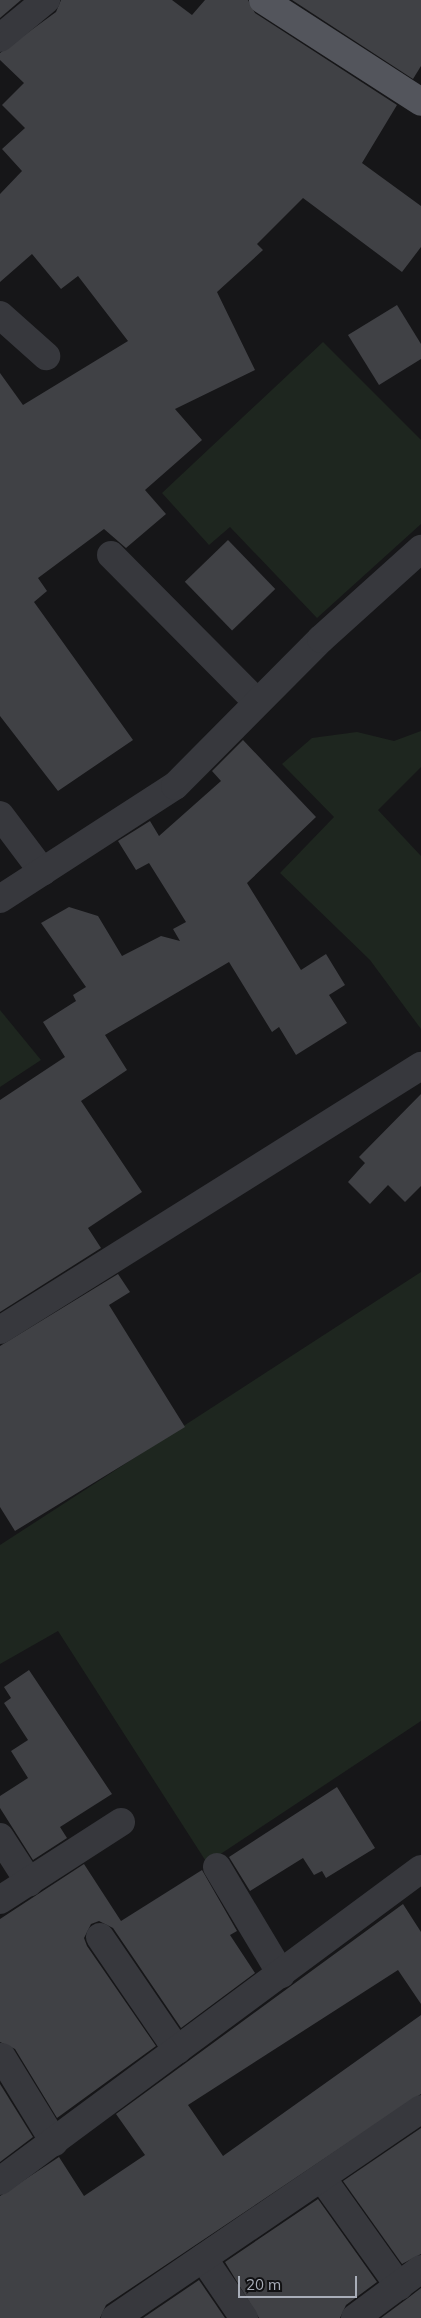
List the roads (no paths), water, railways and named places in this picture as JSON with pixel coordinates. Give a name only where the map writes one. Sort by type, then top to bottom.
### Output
[{"type":"main road","points":[[262,0],[421,102]]},
{"type":"street","points":[[0,38],[46,0]]},
{"type":"street","points":[[0,315],[46,356]]},
{"type":"street","points":[[0,899],[175,786],[257,702],[421,549]]},
{"type":"street","points":[[111,555],[257,702]]},
{"type":"street","points":[[0,815],[43,872]]},
{"type":"street","points":[[0,1330],[421,1066]]},
{"type":"street","points":[[0,1900],[121,1822]]},
{"type":"street","points":[[0,1837],[29,1882]]},
{"type":"street","points":[[217,1867],[281,1974]]},
{"type":"street","points":[[0,2181],[281,1974],[421,1868]]},
{"type":"street","points":[[100,1937],[177,2050]]},
{"type":"street","points":[[2,2057],[54,2142]]},
{"type":"street","points":[[115,2318],[421,2110]]},
{"type":"street","points":[[322,2178],[399,2286]]},
{"type":"street","points":[[203,2258],[244,2318]]},
{"type":"street","points":[[355,2318],[421,2269]]}]
